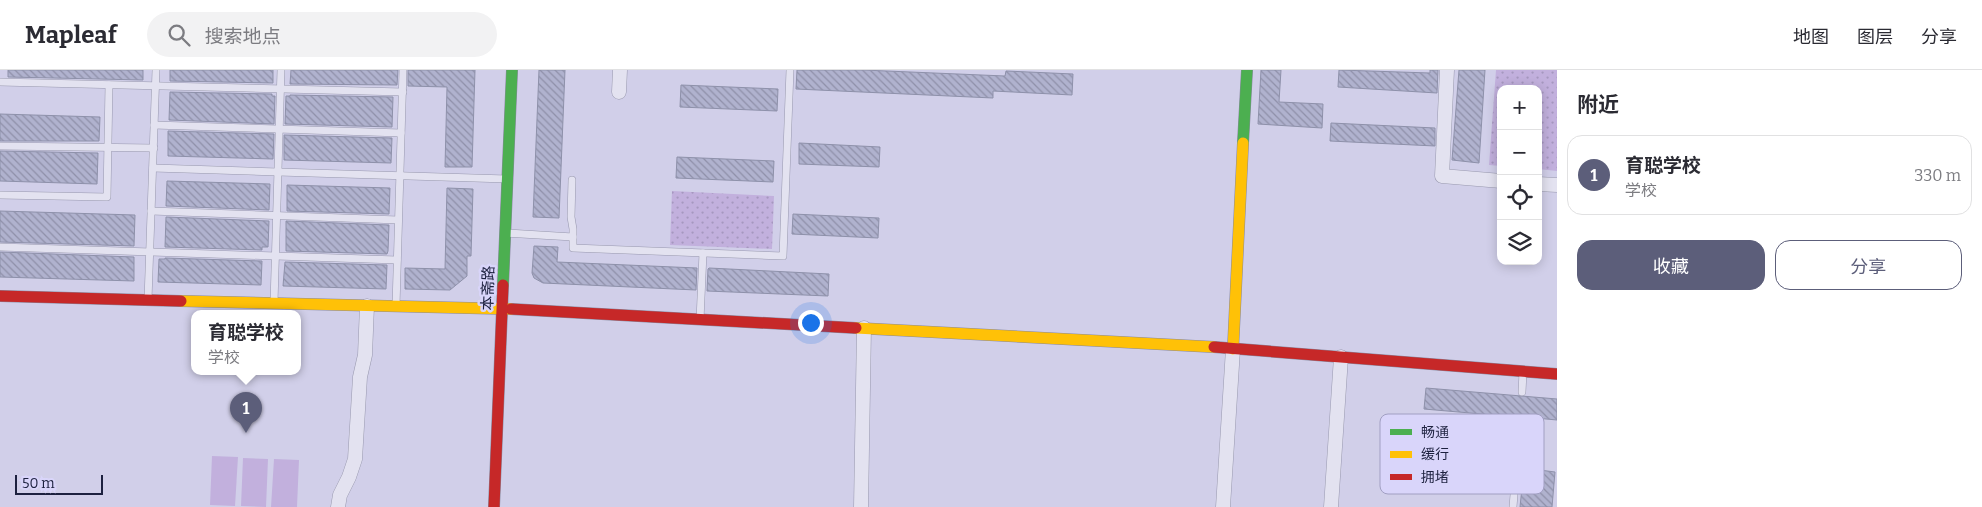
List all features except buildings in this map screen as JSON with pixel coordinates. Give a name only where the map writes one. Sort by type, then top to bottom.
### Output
[{"type":"street","name":"本斋路","points":[[494,507],[512,70]]},
{"type":"street","points":[[619,92],[620,70]]},
{"type":"street","points":[[1223,507],[1233,349],[1246,70]]},
{"type":"street","points":[[1447,70],[1442,176],[1497,181]]},
{"type":"street","points":[[1542,184],[1557,185]]},
{"type":"street","points":[[0,296],[502,310],[864,328],[1233,349],[1557,374]]},
{"type":"street","points":[[338,507],[340,495],[355,459],[360,377],[365,355],[367,306]]},
{"type":"street","points":[[861,507],[864,328]]},
{"type":"street","points":[[1332,507],[1341,357]]},
{"type":"lane","points":[[148,300],[156,70]]},
{"type":"lane","points":[[274,304],[281,70]]},
{"type":"lane","points":[[396,307],[403,70]]},
{"type":"lane","points":[[572,180],[571,217],[573,248],[783,256],[790,70]]},
{"type":"lane","points":[[0,82],[403,92]]},
{"type":"lane","points":[[0,195],[107,197],[109,85]]},
{"type":"lane","points":[[154,125],[401,133]]},
{"type":"lane","points":[[0,146],[154,148]]},
{"type":"lane","points":[[153,168],[507,179]]},
{"type":"lane","points":[[151,211],[398,220]]},
{"type":"lane","points":[[505,233],[573,237]]},
{"type":"lane","points":[[0,247],[397,260]]},
{"type":"lane","points":[[700,320],[703,253]]},
{"type":"lane","points":[[1522,392],[1524,371]]},
{"type":"lane","points":[[1513,507],[1514,494]]},
{"type":"shaded area","points":[[1496,70],[1557,70],[1557,171],[1542,169],[1542,85],[1497,85],[1497,166],[1489,165]]},
{"type":"shaded area","points":[[672,191],[774,196],[772,249],[670,245]]},
{"type":"shaded area","points":[[212,456],[238,457],[235,506],[210,505]]},
{"type":"shaded area","points":[[243,458],[268,459],[266,507],[241,506]]},
{"type":"shaded area","points":[[274,459],[299,460],[297,507],[271,507]]},
{"type":"traffic: fast","points":[[503,285],[512,70]]},
{"type":"traffic: fast","points":[[1243,143],[1247,70]]},
{"type":"traffic: slow","points":[[1233,349],[1243,143]]},
{"type":"traffic: slow","points":[[181,301],[511,309]]},
{"type":"traffic: slow","points":[[856,328],[1214,347]]},
{"type":"traffic: jam","points":[[494,507],[503,285]]},
{"type":"traffic: jam","points":[[0,296],[181,301]]},
{"type":"traffic: jam","points":[[511,309],[856,328]]},
{"type":"traffic: jam","points":[[1214,347],[1557,374]]},
{"type":"place","name":"育聪学校","points":[[246,433]]}]
